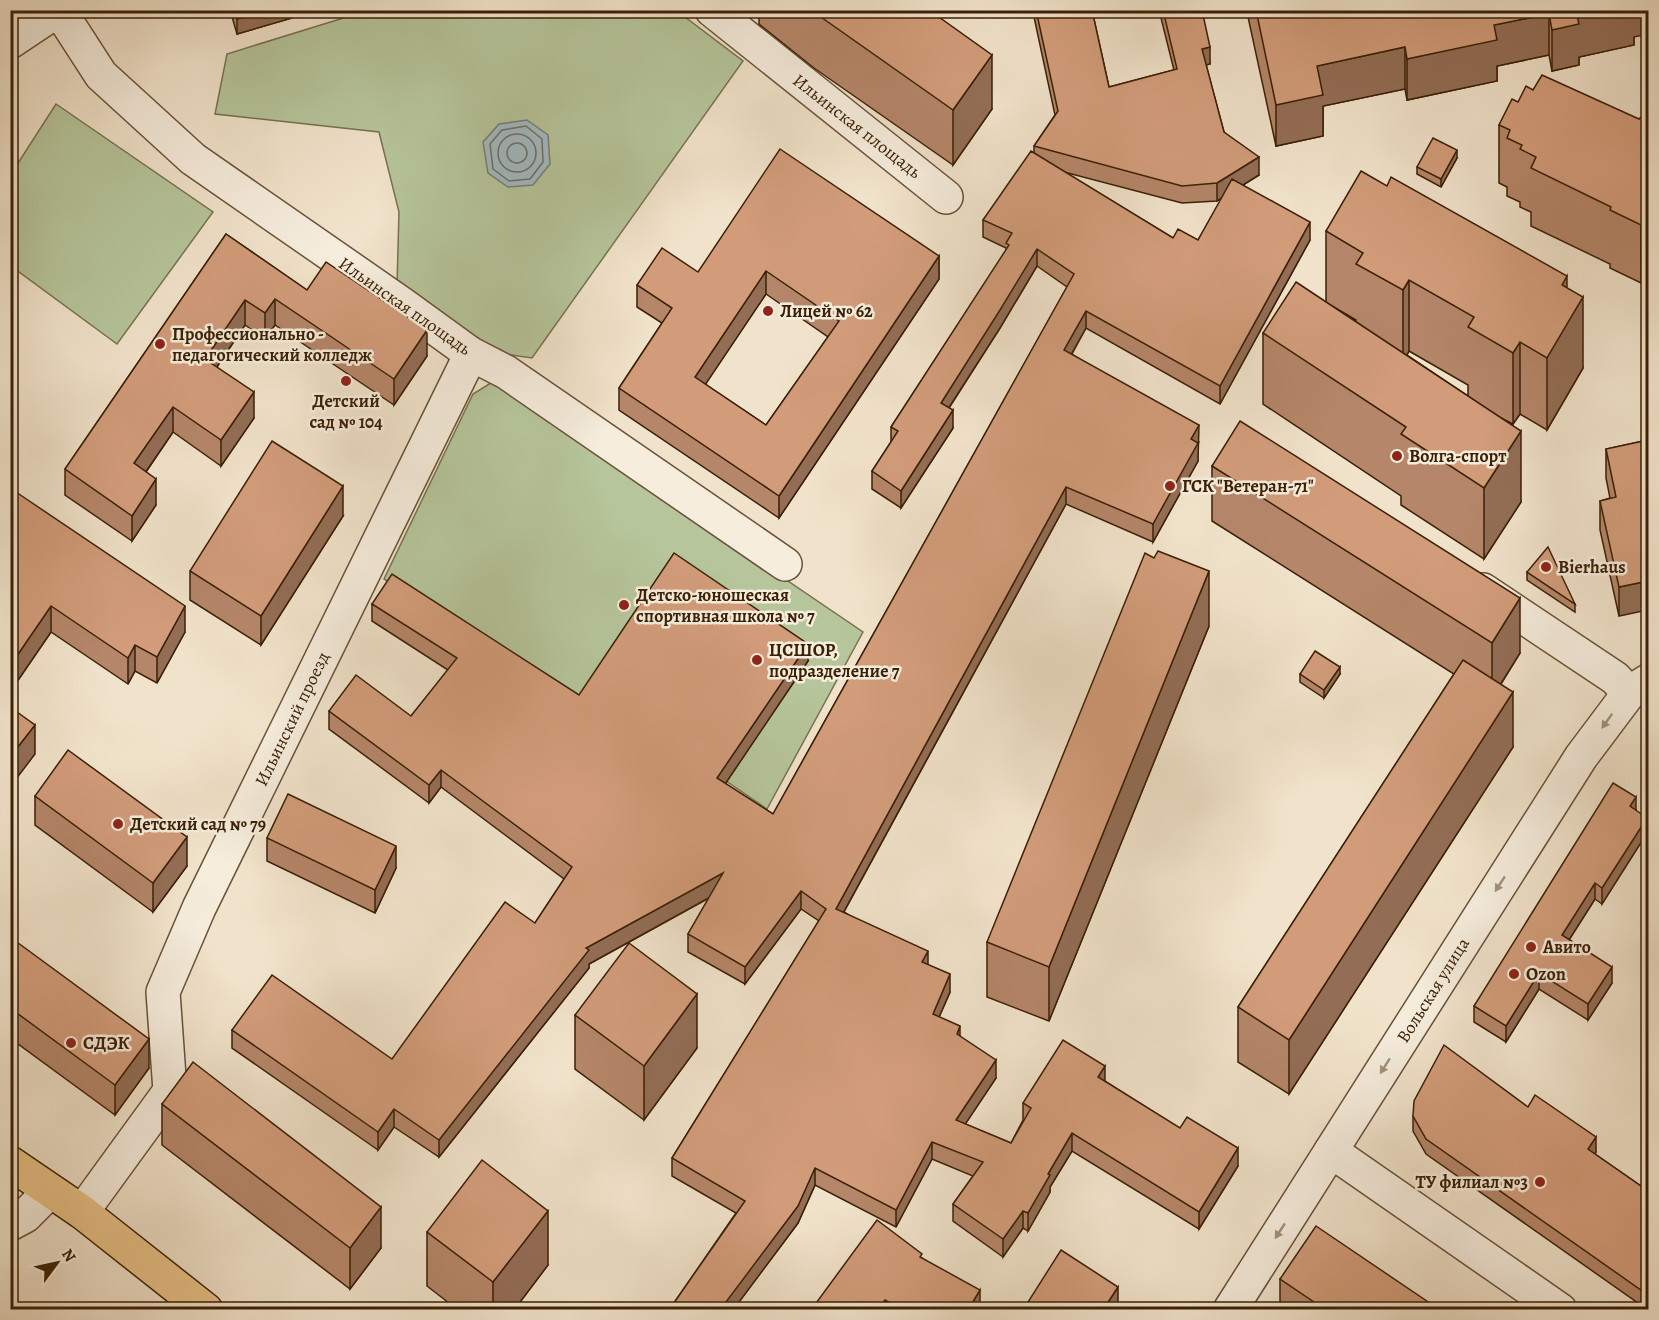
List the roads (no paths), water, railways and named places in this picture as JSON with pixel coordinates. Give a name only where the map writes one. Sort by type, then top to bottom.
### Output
[{"type":"main road","points":[[10,1163],[82,1212],[206,1310]]},
{"type":"street","points":[[10,31],[20,10]]},
{"type":"street","name":"Ильинская площадь","points":[[10,42],[59,10],[101,75],[193,159],[471,354],[506,372],[785,564]]},
{"type":"street","name":"Ильинская площадь","points":[[712,10],[946,196]]},
{"type":"street","name":"Ильинский проезд","points":[[82,1212],[170,1091],[164,992],[199,908],[471,354]]},
{"type":"street","points":[[1460,575],[1615,678],[1639,687]]},
{"type":"street","name":"Вольская улица","points":[[1230,1310],[1581,757],[1639,687]]},
{"type":"street","points":[[1331,1151],[1560,1310]]},
{"type":"street","points":[[10,1224],[24,1216],[50,1191]]},
{"type":"water","points":[[527,120],[548,135],[550,164],[533,185],[508,187],[488,173],[483,142],[499,124]]},
{"type":"place","name":"Лицей № 62","points":[[768,311]]},
{"type":"place","name":"Профессионально - педагогический колледж","points":[[160,344]]},
{"type":"place","name":"Детский сад № 104","points":[[346,381]]},
{"type":"place","name":"Волга-спорт","points":[[1397,456]]},
{"type":"place","name":"ГСК \"Ветеран-71\"","points":[[1170,486]]},
{"type":"place","name":"Bierhaus","points":[[1546,567]]},
{"type":"place","name":"Детско-юношеская спортивная школа № 7","points":[[624,605]]},
{"type":"place","name":"ЦСШОР, подразделение 7","points":[[757,660]]},
{"type":"place","name":"Детский сад № 79","points":[[118,824]]},
{"type":"place","name":"Авито","points":[[1531,947]]},
{"type":"place","name":"Ozon","points":[[1514,974]]},
{"type":"place","name":"СДЭК","points":[[71,1043]]},
{"type":"place","name":"ТУ филиал №3","points":[[1540,1182]]}]
